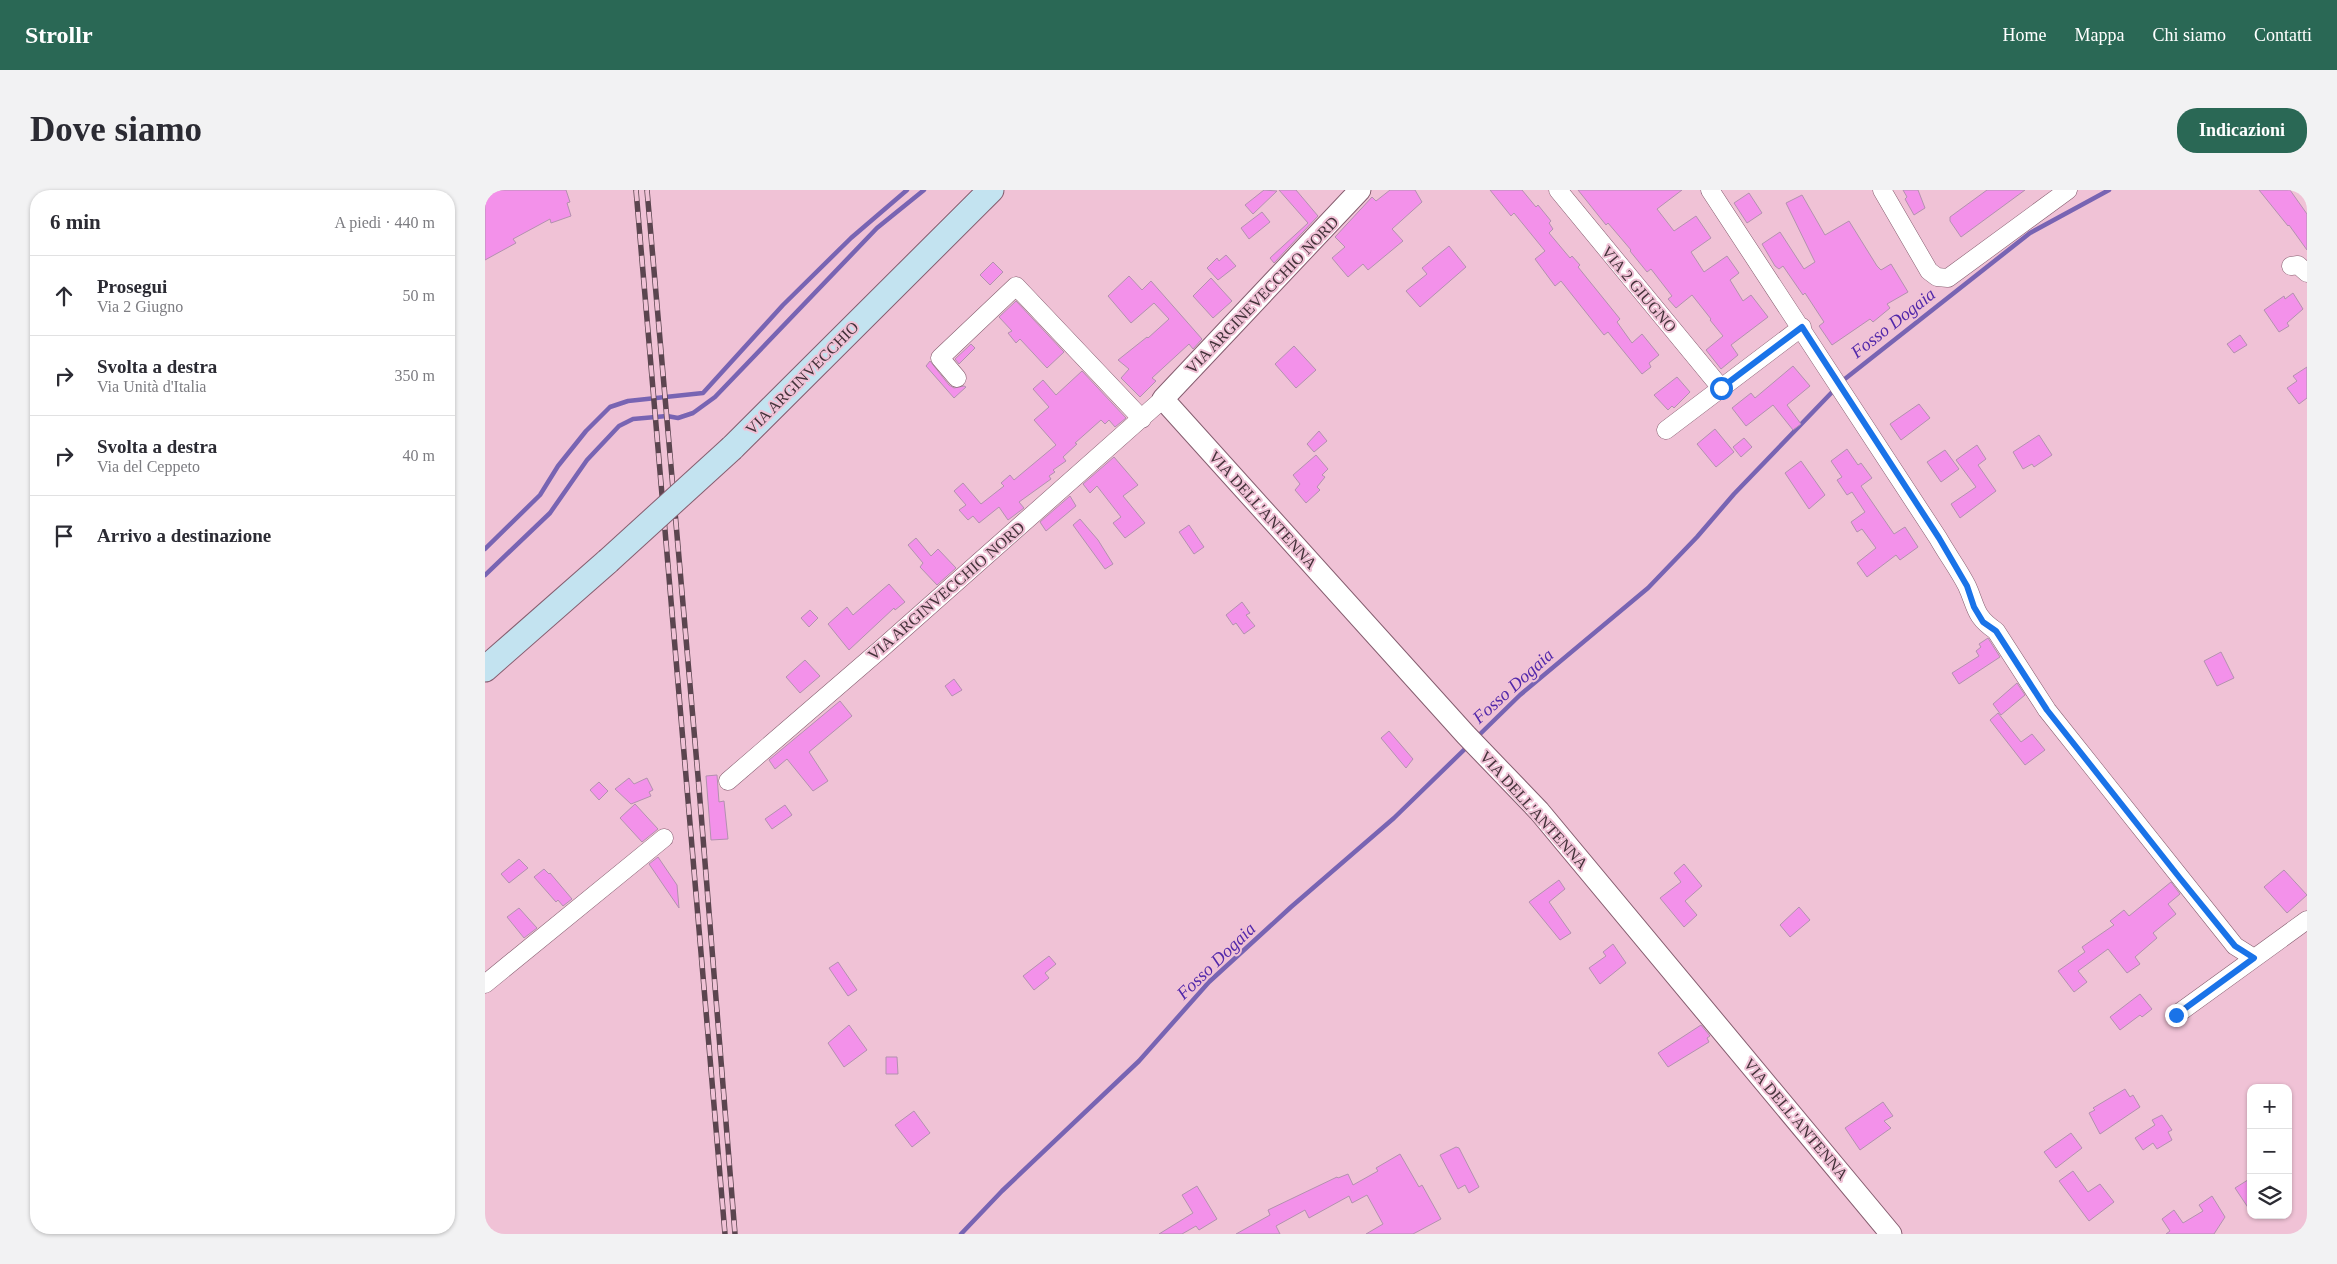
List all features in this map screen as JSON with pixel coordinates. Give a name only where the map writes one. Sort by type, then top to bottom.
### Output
[{"type":"main road","name":"VIA ARGINVECCHIO","points":[[485,669],[608,561],[732,448],[991,190]]},
{"type":"street","name":"VIA ARGINEVECCHIO NORD","points":[[1163,399],[1360,190]]},
{"type":"street","name":"VIA 2 GIUGNO","points":[[1558,190],[1721,388]]},
{"type":"street","points":[[1710,190],[1802,327],[1939,538],[1967,586],[1974,607],[1983,622],[1996,631],[2047,710],[2179,877],[2235,946],[2254,958]]},
{"type":"street","points":[[1882,190],[1929,272],[1937,277],[1948,278],[2066,191]]},
{"type":"street","points":[[957,378],[940,358],[1015,286],[1143,419]]},
{"type":"street","points":[[1666,430],[1802,327]]},
{"type":"street","name":"VIA ARGINVECCHIO NORD","points":[[728,781],[881,650],[1143,419],[1163,399]]},
{"type":"street","name":"VIA DELL'ANTENNA","points":[[1163,399],[1545,819],[1891,1234]]},
{"type":"street","points":[[485,984],[664,838]]},
{"type":"street","points":[[2176,1015],[2254,958],[2287,937],[2307,920]]},
{"type":"building","points":[[485,190],[566,190],[570,202],[567,203],[571,216],[551,223],[550,219],[513,239],[516,243],[485,260]]},
{"type":"building","points":[[1264,190],[1277,191],[1253,214],[1245,205]]},
{"type":"building","points":[[1279,190],[1296,190],[1318,216],[1274,263],[1270,258],[1308,223]]},
{"type":"building","points":[[1390,190],[1415,190],[1422,202],[1392,229],[1403,241],[1368,270],[1363,264],[1348,277],[1332,258],[1345,247],[1335,237],[1372,197],[1376,201]]},
{"type":"building","points":[[1490,190],[1522,190],[1536,207],[1538,205],[1551,221],[1549,223],[1553,229],[1549,233],[1570,258],[1572,256],[1580,265],[1578,267],[1620,319],[1617,322],[1632,343],[1642,334],[1659,355],[1649,363],[1651,367],[1642,374],[1608,332],[1604,335],[1561,281],[1555,286],[1535,259],[1545,251],[1514,213],[1511,216]]},
{"type":"building","points":[[1578,190],[1682,190],[1657,209],[1674,231],[1696,216],[1711,238],[1691,252],[1704,272],[1727,256],[1739,273],[1730,280],[1743,301],[1751,295],[1768,317],[1731,345],[1738,355],[1721,369],[1706,350],[1723,336],[1692,295],[1676,308],[1668,299],[1672,296],[1651,269],[1647,272],[1631,250],[1608,223],[1606,225]]},
{"type":"building","points":[[1903,190],[1918,190],[1925,208],[1914,215],[1905,199],[1907,197]]},
{"type":"building","points":[[1987,190],[2025,190],[1961,237],[1950,221],[1950,217]]},
{"type":"building","points":[[2259,190],[2290,190],[2307,214],[2307,250],[2289,225]]},
{"type":"building","points":[[1749,193],[1762,213],[1747,223],[1734,203]]},
{"type":"building","points":[[1802,195],[1825,235],[1849,221],[1877,266],[1881,270],[1891,264],[1908,292],[1887,304],[1890,308],[1873,322],[1870,319],[1832,345],[1819,326],[1824,322],[1805,293],[1803,295],[1783,266],[1779,269],[1775,266],[1762,244],[1780,232],[1804,269],[1815,262],[1786,203]]},
{"type":"building","points":[[1262,212],[1270,222],[1249,239],[1241,228]]},
{"type":"building","points":[[1449,246],[1466,267],[1420,307],[1406,291],[1427,274],[1422,268]]},
{"type":"building","points":[[1226,255],[1236,266],[1218,280],[1207,268],[1217,258],[1219,261]]},
{"type":"building","points":[[993,262],[1003,272],[990,285],[980,275]]},
{"type":"building","points":[[1129,276],[1142,290],[1151,281],[1202,339],[1193,349],[1189,344],[1152,378],[1156,381],[1140,397],[1121,378],[1129,369],[1118,360],[1148,338],[1169,319],[1154,303],[1131,323],[1108,296]]},
{"type":"building","points":[[1211,278],[1232,301],[1213,318],[1193,296]]},
{"type":"building","points":[[2293,293],[2303,309],[2287,323],[2289,326],[2279,332],[2264,310],[2284,296],[2285,299]]},
{"type":"building","points":[[1016,301],[1064,352],[1047,368],[1020,339],[1016,343],[1008,333],[1012,331],[999,317]]},
{"type":"building","points":[[2240,335],[2247,345],[2234,353],[2227,344]]},
{"type":"building","points":[[971,344],[975,348],[959,364],[955,359]]},
{"type":"building","points":[[1294,346],[1316,370],[1296,388],[1275,364]]},
{"type":"building","points":[[930,361],[949,385],[954,388],[966,387],[954,398],[926,366]]},
{"type":"building","points":[[1793,366],[1810,386],[1787,405],[1801,424],[1793,430],[1773,405],[1746,426],[1732,408],[1751,393],[1755,398]]},
{"type":"building","points":[[2307,367],[2307,398],[2299,404],[2287,388],[2297,381],[2293,376]]},
{"type":"building","points":[[1082,371],[1126,418],[1115,427],[1109,420],[1105,424],[1101,420],[1075,443],[1077,444],[1063,457],[1066,461],[1053,470],[1055,472],[1049,476],[1051,479],[1019,502],[1024,508],[1008,520],[999,507],[979,523],[973,516],[968,520],[959,510],[966,505],[954,491],[963,483],[981,504],[1004,486],[1001,483],[1010,475],[1014,480],[1056,445],[1034,420],[1049,407],[1033,389],[1043,380],[1056,395]]},
{"type":"building","points":[[1677,377],[1690,392],[1674,408],[1672,406],[1668,410],[1654,395]]},
{"type":"building","points":[[1919,404],[1930,418],[1901,440],[1890,424]]},
{"type":"building","points":[[1715,429],[1734,452],[1716,467],[1697,444]]},
{"type":"building","points":[[1319,431],[1327,441],[1314,452],[1307,444]]},
{"type":"building","points":[[2039,435],[2052,455],[2034,467],[2032,464],[2023,469],[2013,452]]},
{"type":"building","points":[[1744,438],[1752,447],[1741,457],[1733,447]]},
{"type":"building","points":[[1977,445],[1986,459],[1978,465],[1996,491],[1960,518],[1951,504],[1976,487],[1956,460]]},
{"type":"building","points":[[1847,449],[1858,465],[1861,463],[1872,478],[1861,486],[1894,534],[1905,527],[1918,547],[1900,560],[1896,555],[1867,577],[1857,563],[1876,548],[1862,529],[1857,532],[1851,522],[1865,512],[1852,492],[1847,495],[1837,480],[1842,477],[1831,461]]},
{"type":"building","points":[[1945,450],[1959,469],[1941,482],[1927,462]]},
{"type":"building","points":[[1316,455],[1328,469],[1322,475],[1325,477],[1317,487],[1320,490],[1306,503],[1295,490],[1300,484],[1293,475]]},
{"type":"building","points":[[1114,457],[1138,485],[1123,496],[1145,523],[1125,538],[1113,523],[1121,517],[1097,486],[1090,493],[1083,484]]},
{"type":"building","points":[[1801,461],[1825,495],[1809,509],[1785,473]]},
{"type":"building","points":[[1070,496],[1076,506],[1046,531],[1040,522]]},
{"type":"building","points":[[1080,519],[1098,540],[1113,564],[1105,569],[1073,525]]},
{"type":"building","points":[[1189,525],[1204,547],[1194,554],[1179,532]]},
{"type":"building","points":[[916,538],[931,556],[938,549],[956,568],[937,585],[920,567],[923,563],[908,545]]},
{"type":"building","points":[[889,584],[905,602],[895,610],[894,608],[849,650],[828,624],[847,607],[853,615]]},
{"type":"building","points":[[1242,602],[1250,613],[1246,615],[1255,626],[1244,634],[1236,623],[1233,625],[1226,615]]},
{"type":"building","points":[[810,610],[818,618],[809,627],[801,618]]},
{"type":"building","points":[[1988,638],[2000,657],[1959,684],[1952,673],[1979,656],[1976,651],[1981,647],[1979,644]]},
{"type":"building","points":[[2221,652],[2234,678],[2217,686],[2204,661]]},
{"type":"building","points":[[805,660],[820,676],[800,693],[786,677]]},
{"type":"building","points":[[954,679],[962,690],[952,696],[945,686]]},
{"type":"building","points":[[2017,683],[2025,695],[2001,715],[1993,704]]},
{"type":"building","points":[[840,701],[852,716],[809,752],[828,781],[813,791],[787,759],[775,769],[769,760]]},
{"type":"building","points":[[1998,713],[2021,742],[2032,734],[2045,750],[2025,765],[1990,720]]},
{"type":"building","points":[[1389,731],[1413,759],[1406,768],[1381,738]]},
{"type":"building","points":[[717,775],[719,802],[724,801],[728,839],[711,840],[706,776]]},
{"type":"building","points":[[629,778],[634,784],[647,778],[653,790],[649,792],[651,796],[631,804],[615,789]]},
{"type":"building","points":[[599,782],[608,791],[599,800],[590,790]]},
{"type":"building","points":[[635,804],[658,829],[642,842],[620,818]]},
{"type":"building","points":[[785,805],[792,815],[772,829],[765,819]]},
{"type":"building","points":[[658,857],[677,885],[679,908],[649,864]]},
{"type":"building","points":[[519,859],[528,868],[509,883],[501,874]]},
{"type":"building","points":[[1684,864],[1702,886],[1685,901],[1697,915],[1684,927],[1660,898],[1681,882],[1674,873]]},
{"type":"building","points":[[544,869],[550,873],[572,899],[563,906],[558,900],[556,902],[534,877]]},
{"type":"building","points":[[2284,870],[2307,895],[2287,913],[2264,887]]},
{"type":"building","points":[[1559,880],[1565,889],[1549,902],[1571,933],[1560,940],[1529,902]]},
{"type":"building","points":[[2171,882],[2180,894],[2168,904],[2176,914],[2153,933],[2157,938],[2135,957],[2140,964],[2127,973],[2108,949],[2078,971],[2087,982],[2074,992],[2058,971],[2085,952],[2082,947],[2114,925],[2110,921],[2124,910],[2129,916]]},
{"type":"building","points":[[1799,907],[1810,920],[1790,937],[1780,925]]},
{"type":"building","points":[[519,908],[537,928],[524,938],[507,917]]},
{"type":"building","points":[[1613,944],[1626,963],[1600,984],[1589,968],[1606,956],[1603,952]]},
{"type":"building","points":[[1049,956],[1056,964],[1045,973],[1049,978],[1034,990],[1023,976]]},
{"type":"building","points":[[838,962],[857,990],[848,996],[829,968]]},
{"type":"building","points":[[2140,994],[2152,1009],[2142,1017],[2140,1015],[2120,1030],[2110,1017]]},
{"type":"building","points":[[849,1025],[867,1050],[844,1067],[828,1043]]},
{"type":"building","points":[[1701,1025],[1710,1036],[1707,1038],[1709,1042],[1668,1067],[1658,1053]]},
{"type":"building","points":[[886,1057],[897,1057],[898,1074],[886,1074]]},
{"type":"building","points":[[2125,1089],[2130,1097],[2133,1095],[2140,1107],[2100,1134],[2089,1113],[2095,1110],[2093,1108]]},
{"type":"building","points":[[1883,1102],[1893,1116],[1884,1121],[1891,1128],[1860,1150],[1845,1128]]},
{"type":"building","points":[[914,1111],[930,1133],[912,1147],[895,1125]]},
{"type":"building","points":[[2162,1115],[2172,1130],[2168,1132],[2172,1140],[2157,1149],[2153,1143],[2143,1150],[2135,1138],[2155,1125],[2152,1120]]},
{"type":"building","points":[[2071,1133],[2082,1148],[2056,1168],[2044,1152]]},
{"type":"building","points":[[1456,1147],[1459,1148],[1479,1187],[1469,1193],[1465,1185],[1458,1189],[1440,1155]]},
{"type":"building","points":[[1400,1154],[1419,1187],[1422,1185],[1441,1219],[1413,1234],[1366,1234],[1383,1224],[1367,1195],[1352,1203],[1349,1196],[1309,1218],[1305,1210],[1276,1226],[1280,1234],[1236,1234],[1270,1215],[1268,1210],[1337,1177],[1348,1174],[1353,1185],[1378,1171],[1376,1168]]},
{"type":"building","points":[[2073,1171],[2088,1192],[2100,1184],[2114,1202],[2089,1221],[2059,1181]]},
{"type":"building","points":[[2247,1180],[2247,1206],[2235,1188]]},
{"type":"building","points":[[1197,1186],[1217,1219],[1199,1230],[1196,1226],[1182,1234],[1159,1234],[1193,1213],[1182,1195]]},
{"type":"building","points":[[2212,1196],[2225,1217],[2214,1234],[2166,1234],[2170,1231],[2162,1219],[2174,1210],[2183,1223],[2203,1211],[2199,1205]]},
{"type":"waterway","points":[[485,549],[540,495],[558,466],[586,431],[610,407],[628,401],[703,393],[783,305],[851,238],[907,190]]},
{"type":"waterway","points":[[485,575],[550,513],[587,460],[619,426],[633,419],[667,416],[678,418],[693,413],[715,397],[877,228],[924,190]]},
{"type":"waterway","name":"Fosso Dogaia","points":[[1841,382],[2030,233],[2109,190]]},
{"type":"waterway","name":"Fosso Dogaia","points":[[1476,738],[1520,695],[1648,588],[1697,537],[1734,494],[1836,388]]},
{"type":"waterway","name":"Fosso Dogaia","points":[[961,1234],[1002,1191],[1139,1061],[1209,982],[1291,907],[1394,818],[1469,745]]},
{"type":"railway","points":[[636,190],[725,1234]]},
{"type":"railway","points":[[647,190],[699,788],[735,1234]]},
{"type":"route","points":[[1721,388],[1802,327],[1939,538],[1967,586],[1974,607],[1983,622],[1996,631],[2047,710],[2179,877],[2235,946],[2254,958],[2176,1015]]}]
